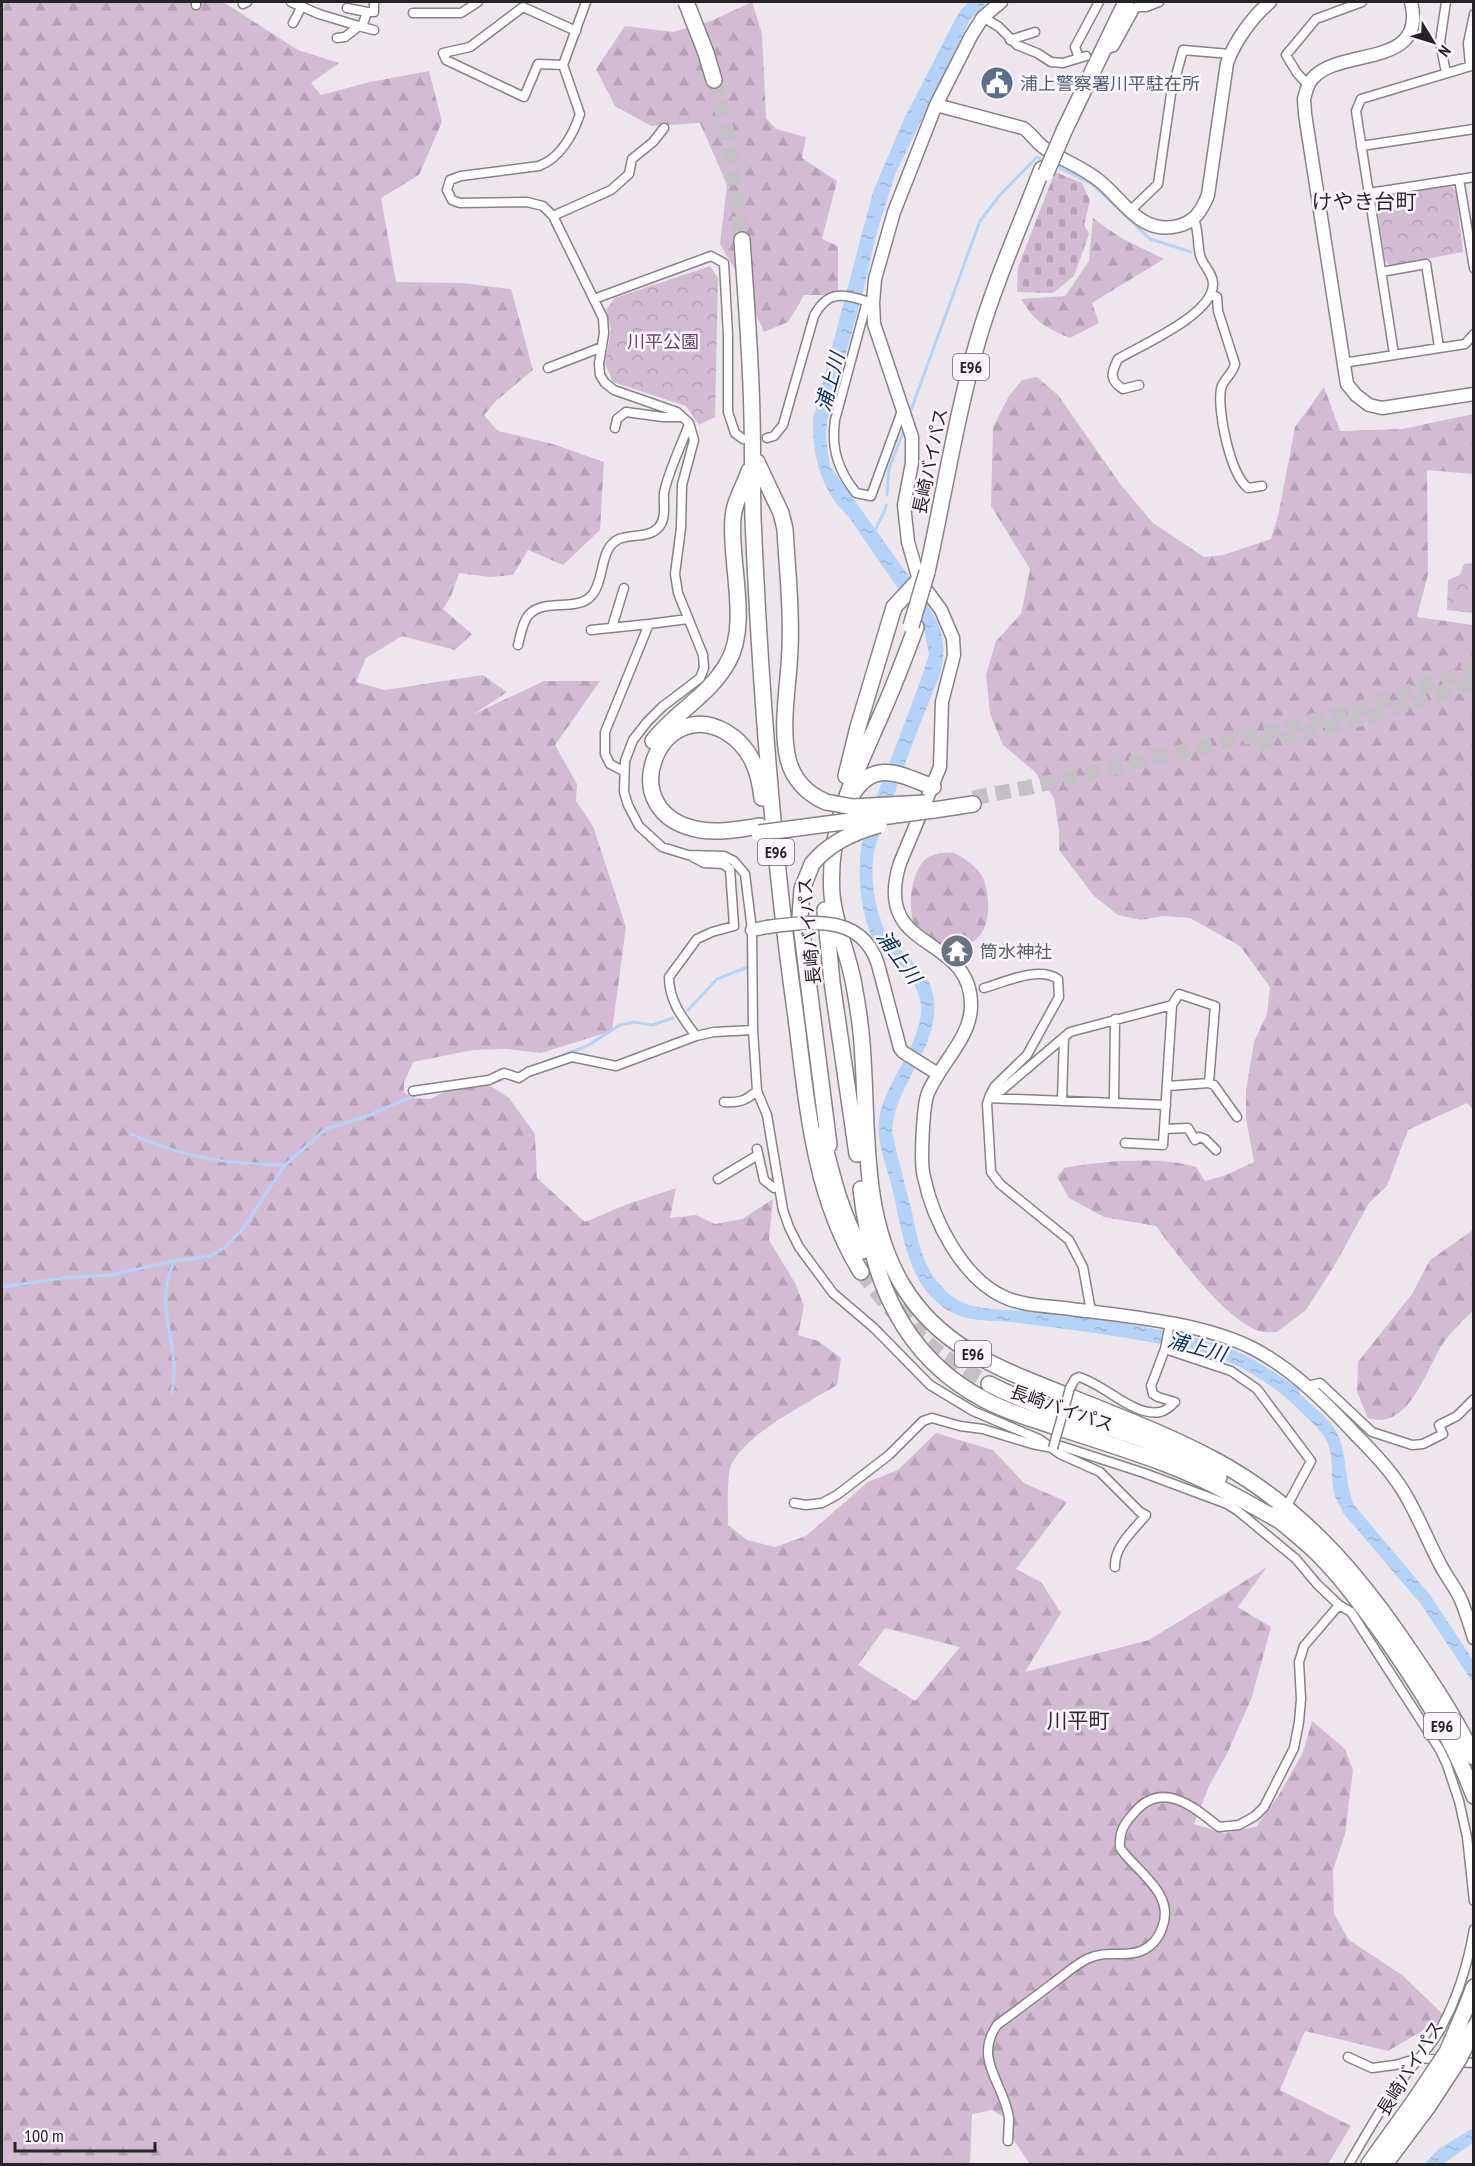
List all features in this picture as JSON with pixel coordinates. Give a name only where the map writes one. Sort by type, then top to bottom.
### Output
[{"type":"highway","points":[[686,2],[714,80]]},
{"type":"highway","name":"長崎バイパス","points":[[1120,2],[1044,171],[984,341],[923,577],[913,627],[896,682],[844,801],[834,838],[833,898],[852,979],[860,1029],[865,1127],[872,1194],[883,1241],[902,1285],[927,1318],[942,1333],[982,1360],[1201,1453],[1242,1476],[1276,1500],[1330,1547],[1362,1584],[1395,1628],[1450,1712],[1473,1757]]},
{"type":"highway","name":"長崎バイパス","points":[[1062,129],[1126,2]]},
{"type":"highway","name":"長崎バイパス","points":[[742,240],[764,703],[781,897],[813,1142],[835,1221],[842,1239],[861,1272]]},
{"type":"highway","points":[[754,462],[781,513],[785,528],[790,646],[786,722],[788,758],[794,773],[802,786],[826,802],[853,807],[934,806]]},
{"type":"highway","points":[[754,462],[733,516],[738,627],[732,653],[724,669],[710,687],[658,735],[644,758],[641,777],[644,795],[650,810],[662,823],[675,832],[692,837],[716,838],[973,801]]},
{"type":"highway","name":"長崎バイパス","points":[[754,462],[767,607],[769,690],[777,807],[786,897],[821,1130],[845,1218],[862,1251]]},
{"type":"highway","points":[[846,778],[894,608],[899,600],[923,577]]},
{"type":"highway","name":"長崎バイパス","points":[[913,627],[846,778],[827,831],[823,863],[823,896],[832,982],[866,1223],[885,1292],[915,1343],[935,1365],[962,1387],[1018,1414],[1199,1477],[1279,1518]]},
{"type":"highway","points":[[760,830],[702,831],[683,825],[664,812],[652,791],[651,774],[656,754],[669,737],[680,730],[702,725],[720,729],[738,741],[745,749],[758,773],[774,896],[782,989],[801,1122],[816,1183],[835,1221]]},
{"type":"highway","points":[[832,861],[852,794],[864,779],[877,773],[892,772],[933,787]]},
{"type":"highway","points":[[832,1176],[801,924],[802,889],[812,864],[827,849],[868,828],[934,806]]},
{"type":"highway","name":"長崎バイパス","points":[[927,1330],[954,1352],[999,1378],[1083,1409],[1153,1431]]},
{"type":"highway","name":"長崎バイパス","points":[[988,1384],[1012,1395],[1139,1438],[1171,1452],[1230,1483],[1279,1518],[1301,1538],[1352,1593],[1401,1660],[1449,1739],[1473,1796]]},
{"type":"highway","name":"長崎バイパス","points":[[1385,2164],[1422,2102],[1447,2052],[1473,1987]]},
{"type":"highway","name":"長崎バイパス","points":[[1369,2164],[1422,2102],[1450,2074],[1473,2028]]},
{"type":"street","points":[[291,2],[319,14],[374,30]]},
{"type":"street","points":[[347,8],[374,12],[374,2]]},
{"type":"street","points":[[413,13],[461,13],[478,2]]},
{"type":"street","points":[[586,2],[563,64],[580,114],[571,135],[554,157],[539,166],[461,176],[450,180],[447,185],[448,195],[452,200],[460,203],[527,202],[543,206],[553,216],[603,318],[604,333],[599,364],[600,375],[605,383],[614,390],[677,412],[686,420],[694,440],[682,485],[681,528],[675,574],[678,594],[703,655],[703,673],[647,722],[627,752],[623,771],[624,792],[639,826],[663,847],[688,855],[704,864],[723,864],[729,869],[734,926],[711,932],[697,939],[669,977],[672,998],[678,1012],[696,1036]]},
{"type":"street","points":[[903,408],[872,496],[856,493],[844,477],[837,459],[833,436],[835,420],[870,302],[881,252],[906,179],[936,105],[971,36],[983,17],[1001,2]]},
{"type":"street","points":[[983,17],[999,27],[1010,40],[1023,49],[1037,53],[1051,62],[1063,63],[1083,57],[1075,47],[1099,2]]},
{"type":"street","points":[[1108,49],[1114,47],[1136,7],[1146,7],[1159,2]]},
{"type":"street","points":[[936,105],[1023,128],[1041,145],[1083,168],[1140,220],[1166,229],[1181,226],[1194,219],[1202,210],[1208,195],[1230,54],[1239,39],[1270,2]]},
{"type":"street","points":[[1308,85],[1286,55],[1316,19],[1362,2]]},
{"type":"street","points":[[1411,2],[1413,18],[1411,26],[1398,46],[1382,53],[1322,70],[1308,85],[1304,99],[1343,363],[1347,384],[1356,396],[1369,405],[1382,408],[1473,394]]},
{"type":"street","points":[[1446,2],[1440,42],[1446,73]]},
{"type":"street","points":[[293,22],[302,6]]},
{"type":"street","points":[[563,64],[538,64],[524,97],[446,60],[443,53],[470,47],[523,7],[576,31]]},
{"type":"street","points":[[337,38],[345,37],[360,27],[367,12]]},
{"type":"street","points":[[1394,354],[1356,111],[1361,99],[1472,65],[1468,43],[1473,14]]},
{"type":"street","points":[[1010,40],[1035,32]]},
{"type":"street","points":[[1130,211],[1158,184],[1171,94],[1182,50],[1230,54]]},
{"type":"street","points":[[553,216],[611,190],[628,174],[632,159],[653,142],[664,128]]},
{"type":"street","points":[[1361,146],[1473,129]]},
{"type":"street","points":[[1369,192],[1473,177]]},
{"type":"street","points":[[1459,179],[1473,268]]},
{"type":"street","points":[[1139,385],[1123,389],[1114,383],[1113,368],[1118,359],[1185,321],[1198,311],[1211,294],[1212,276],[1200,256],[1199,230],[1194,219]]},
{"type":"street","points":[[594,299],[711,256],[724,263],[728,335],[728,412],[735,433],[743,439]]},
{"type":"street","points":[[1381,272],[1426,264],[1439,347]]},
{"type":"street","points":[[1211,294],[1216,297],[1218,311],[1235,364],[1234,370],[1223,383],[1221,391],[1223,433],[1240,478],[1245,485],[1248,488],[1262,486]]},
{"type":"street","points":[[767,438],[774,436],[783,425],[814,316],[823,302],[838,295],[870,302]]},
{"type":"street","points":[[870,302],[874,324],[912,437],[912,463],[904,505],[908,542],[953,638],[954,655],[942,702],[940,766],[900,863],[893,895],[897,912],[908,928],[921,940],[948,956],[958,966],[969,984],[971,1010],[966,1026],[933,1071],[927,1095],[923,1176],[948,1242],[969,1271],[1005,1298],[1091,1311],[1227,1338],[1253,1348],[1308,1386],[1381,1461],[1399,1484],[1439,1564],[1460,1597],[1473,1638]]},
{"type":"street","points":[[1343,363],[1465,344],[1473,334]]},
{"type":"street","points":[[548,368],[602,346]]},
{"type":"street","points":[[615,428],[617,419],[626,412],[686,420]]},
{"type":"street","points":[[518,645],[527,617],[545,607],[580,603],[591,596],[598,586],[606,554],[618,539],[658,529],[664,513],[664,492],[686,420]]},
{"type":"street","points":[[612,627],[624,588]]},
{"type":"street","points":[[591,630],[688,619]]},
{"type":"street","points":[[623,771],[609,764],[604,754],[605,732],[649,624]]},
{"type":"street","points":[[688,855],[724,856],[740,866],[745,874],[752,930],[753,1030],[757,1091],[767,1115],[783,1210],[799,1247],[833,1293],[874,1328],[930,1385],[973,1411],[1040,1439],[1060,1454],[1100,1472],[1140,1512],[1146,1515],[1120,1546],[1116,1554],[1115,1567]]},
{"type":"street","points":[[752,930],[804,922],[833,923],[859,935],[876,957],[895,1034],[903,1052],[933,1071]]},
{"type":"street","points":[[984,988],[1040,974],[1051,975],[1060,983],[1059,997],[1027,1055],[995,1086],[989,1097],[987,1104],[991,1172],[1000,1184],[1069,1240],[1083,1267],[1091,1311]]},
{"type":"street","points":[[1125,1143],[1163,1145],[1172,1005],[1179,994],[1215,1005],[1209,1083]]},
{"type":"street","points":[[989,1097],[1002,1090],[1070,1032],[1172,1005]]},
{"type":"street","points":[[1114,1103],[1115,1019]]},
{"type":"street","points":[[413,1091],[489,1080],[504,1073],[519,1078],[528,1072],[572,1057],[616,1066],[696,1036],[714,1032],[753,1030]]},
{"type":"street","points":[[1062,1100],[1064,1037]]},
{"type":"street","points":[[1168,1086],[1209,1083],[1214,1085],[1237,1117]]},
{"type":"street","points":[[724,1102],[739,1103],[757,1091]]},
{"type":"street","points":[[989,1097],[1166,1105]]},
{"type":"street","points":[[1164,1128],[1188,1128],[1195,1140],[1199,1137],[1205,1139],[1216,1150]]},
{"type":"street","points":[[718,1179],[757,1152],[764,1180],[774,1188],[779,1186]]},
{"type":"street","points":[[1053,1448],[1070,1388],[1075,1379],[1080,1377],[1090,1380],[1139,1409],[1158,1413],[1167,1410],[1175,1402],[1153,1394],[1151,1386],[1165,1350],[1169,1326]]},
{"type":"street","points":[[1165,1350],[1231,1371],[1257,1389],[1311,1461],[1288,1502]]},
{"type":"street","points":[[1308,1386],[1320,1383],[1372,1432],[1412,1445],[1422,1444],[1443,1434],[1439,1425],[1457,1416],[1473,1399]]},
{"type":"street","points":[[794,1503],[806,1505],[822,1503],[837,1495],[889,1455],[923,1421],[932,1418],[1053,1448],[1060,1446],[1199,1492],[1238,1511],[1296,1559],[1317,1584],[1351,1612],[1440,1750],[1459,1801],[1467,1837],[1473,1901]]},
{"type":"street","points":[[1267,1536],[1279,1518]]},
{"type":"street","points":[[1008,2141],[1009,2117],[987,2058],[991,2034],[998,2025],[1084,1960],[1101,1953],[1140,1952],[1160,1935],[1165,1921],[1165,1904],[1159,1892],[1130,1862],[1120,1848],[1122,1827],[1138,1807],[1151,1799],[1163,1797],[1176,1798],[1189,1803],[1219,1827],[1239,1825],[1255,1816],[1264,1807],[1294,1748],[1301,1699],[1299,1662],[1304,1646],[1340,1605]]},
{"type":"street","points":[[1349,2164],[1397,2085],[1441,2030],[1462,1983],[1470,1956],[1473,1929]]},
{"type":"street","points":[[1348,2057],[1372,2068],[1395,2065],[1419,2058],[1473,2063]]},
{"type":"green space","points":[[2,2],[223,2],[298,50],[339,63],[311,83],[321,95],[370,82],[429,71],[442,122],[419,175],[381,198],[396,282],[462,283],[511,289],[533,370],[497,400],[484,415],[498,431],[553,444],[604,462],[600,530],[563,565],[528,550],[513,575],[490,577],[459,573],[451,596],[443,609],[472,634],[455,650],[402,636],[366,658],[356,682],[385,690],[483,675],[507,692],[474,714],[544,681],[600,681],[555,745],[577,784],[576,801],[593,826],[626,927],[612,1031],[541,1053],[505,1049],[473,1050],[413,1062],[404,1083],[404,1092],[413,1098],[430,1099],[448,1090],[489,1085],[509,1098],[535,1134],[537,1178],[585,1222],[625,1205],[676,1188],[670,1218],[696,1215],[715,1224],[742,1219],[773,1199],[769,1240],[795,1283],[804,1306],[798,1335],[818,1341],[841,1358],[837,1385],[764,1430],[739,1453],[731,1465],[728,1485],[728,1525],[747,1540],[775,1547],[806,1536],[868,1482],[898,1470],[936,1433],[993,1450],[1024,1483],[1067,1502],[1016,1569],[1041,1582],[1061,1613],[1025,1672],[1149,1640],[1266,1568],[1238,1607],[1271,1627],[1252,1697],[1226,1756],[1209,1786],[1194,1824],[1224,1833],[1256,1827],[1280,1793],[1303,1752],[1312,1721],[1345,1749],[1353,1770],[1345,1834],[1333,1870],[1334,1914],[1349,1940],[1402,1975],[1446,2017],[1388,2051],[1305,2031],[1280,2090],[1351,2126],[1328,2164],[1030,2164],[1015,2142],[1006,2118],[992,2110],[972,2114],[970,2164],[2,2164]],"holes":[[[885,1628],[960,1647],[915,1701],[858,1665]]]},
{"type":"green space","points":[[752,2],[762,34],[766,118],[776,129],[806,137],[802,158],[837,181],[822,239],[838,246],[838,295],[804,295],[788,322],[764,332],[739,277],[720,244],[727,185],[700,123],[651,126],[615,106],[596,69],[625,26],[673,32],[711,21]]},
{"type":"green space","points":[[1055,172],[1082,183],[1090,201],[1084,225],[1089,234],[1074,276],[1053,293],[1017,292],[1018,267]]},
{"type":"green space","points":[[1451,186],[1456,191],[1463,252],[1390,266],[1385,260],[1376,201],[1380,195]]},
{"type":"green space","points":[[1093,218],[1121,238],[1164,259],[1092,303],[1099,323],[1070,338],[1042,323],[1021,299],[1065,296],[1089,261]]},
{"type":"green space","name":"川平公園","points":[[710,266],[718,278],[715,417],[699,425],[686,406],[613,382],[605,364],[611,330],[606,310],[615,298]]},
{"type":"green space","points":[[1037,377],[1058,395],[1121,485],[1153,523],[1204,557],[1223,555],[1271,539],[1279,512],[1295,427],[1324,387],[1340,431],[1402,429],[1473,414],[1473,474],[1427,470],[1428,574],[1417,617],[1473,625],[1473,1110],[1467,1103],[1408,1130],[1387,1186],[1369,1203],[1333,1268],[1306,1310],[1277,1332],[1259,1331],[1232,1314],[1203,1285],[1156,1226],[1104,1217],[1069,1198],[1057,1177],[1064,1168],[1095,1163],[1148,1161],[1196,1167],[1205,1181],[1226,1175],[1254,1162],[1246,1118],[1246,1090],[1254,1042],[1267,1014],[1270,987],[1240,946],[1190,918],[1163,916],[1141,920],[1118,915],[1094,896],[1059,850],[1059,831],[1054,798],[1034,771],[1003,745],[990,714],[986,675],[996,641],[1021,614],[1030,569],[991,506],[993,427],[1009,396],[1022,380]]},
{"type":"green space","points":[[1473,563],[1473,613],[1447,610],[1448,580],[1460,575],[1464,564]]},
{"type":"green space","points":[[940,853],[954,853],[965,859],[984,879],[988,904],[986,924],[975,940],[967,945],[958,947],[938,944],[920,935],[914,923],[911,904],[913,882],[921,864],[927,858]]},
{"type":"green space","points":[[1473,1230],[1473,1311],[1444,1342],[1424,1380],[1406,1406],[1395,1415],[1383,1420],[1368,1418],[1357,1392],[1358,1362],[1412,1294],[1430,1260]]},
{"type":"water","name":"浦上川","points":[[968,2],[987,2],[970,20],[895,175],[876,235],[863,292],[827,421],[826,438],[830,466],[913,582],[938,623],[943,639],[940,675],[878,839],[873,867],[876,902],[883,926],[888,936],[926,978],[934,1000],[934,1018],[930,1035],[900,1098],[892,1132],[920,1248],[936,1280],[956,1299],[972,1306],[1108,1321],[1153,1328],[1198,1339],[1241,1353],[1299,1389],[1299,1393],[1326,1418],[1338,1435],[1354,1505],[1430,1595],[1473,1660],[1473,1683],[1420,1603],[1343,1513],[1333,1489],[1330,1452],[1323,1434],[1276,1390],[1231,1363],[1186,1348],[961,1316],[943,1307],[931,1296],[921,1283],[907,1253],[881,1148],[879,1119],[889,1088],[918,1027],[921,1011],[920,998],[909,978],[876,943],[870,932],[862,902],[860,869],[861,849],[868,820],[929,655],[925,633],[899,590],[825,484],[814,446],[813,419],[873,192],[903,121],[958,14]]},
{"type":"water","points":[[1473,2128],[1473,2143],[1443,2164],[1424,2164],[1440,2148]]},
{"type":"waterway","points":[[911,410],[980,221],[1000,195],[1037,157],[1045,161]]},
{"type":"waterway","points":[[1054,165],[1092,184],[1150,239],[1191,252]]},
{"type":"waterway","points":[[887,495],[889,469],[903,432]]},
{"type":"waterway","points":[[875,530],[886,505]]},
{"type":"waterway","points":[[688,1010],[717,979],[748,967]]},
{"type":"waterway","points":[[519,1072],[587,1046],[620,1025],[634,1022],[652,1025],[673,1018]]},
{"type":"waterway","points":[[492,1082],[502,1080]]},
{"type":"waterway","points":[[2,1287],[63,1278],[111,1275],[174,1261],[211,1256],[225,1247],[242,1230],[285,1165],[326,1129],[367,1116],[416,1095],[427,1093]]},
{"type":"waterway","points":[[131,1134],[170,1149],[206,1158],[284,1165]]},
{"type":"waterway","points":[[172,1393],[174,1367],[166,1313],[166,1288],[174,1262]]},
{"type":"tunnel","points":[[714,80],[726,127],[742,240]]},
{"type":"tunnel","points":[[973,798],[1026,788],[1293,726],[1364,707],[1474,669]]},
{"type":"tunnel","points":[[1258,745],[1368,717],[1474,682]]},
{"type":"tunnel","points":[[861,1272],[893,1312]]},
{"type":"tunnel","points":[[887,1288],[927,1330]]},
{"type":"tunnel","points":[[910,1329],[945,1357],[989,1384]]},
{"type":"place","name":"浦上警察署川平駐在所","points":[[997,83]]},
{"type":"place","name":"筒水神社","points":[[957,951]]},
{"type":"district","name":"けやき台町","points":[[1364,201]]},
{"type":"district","name":"川平町","points":[[1078,1720]]}]
